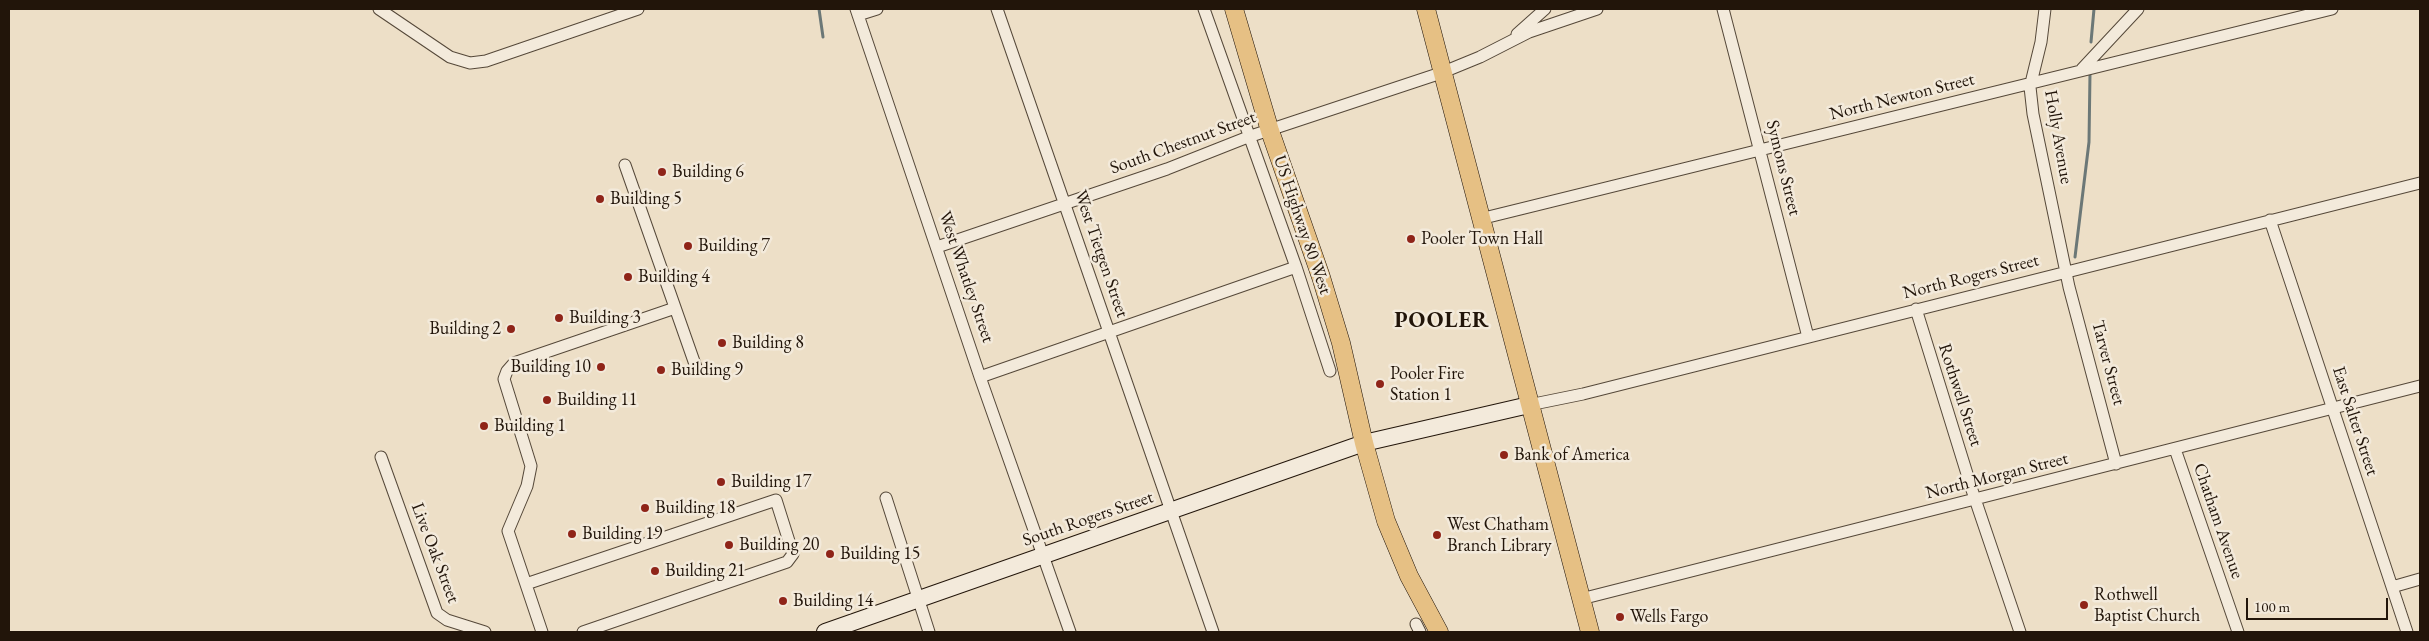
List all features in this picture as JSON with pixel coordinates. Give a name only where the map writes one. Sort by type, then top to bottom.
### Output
[{"type":"main road","name":"US Highway 80 West","points":[[1234,9],[1270,131],[1321,277],[1341,343],[1364,443],[1386,520],[1410,576],[1439,632]]},
{"type":"main road","points":[[1426,9],[1441,73],[1590,632]]},
{"type":"street","points":[[379,9],[450,56],[470,63],[486,61],[638,9]]},
{"type":"street","points":[[857,12],[877,9]]},
{"type":"street","name":"West Tietgen Street","points":[[997,9],[1213,632]]},
{"type":"street","points":[[1204,9],[1248,137],[1296,267],[1330,371]]},
{"type":"street","points":[[1502,45],[1545,9]]},
{"type":"street","points":[[1502,45],[1529,32],[1596,9]]},
{"type":"street","name":"Symons Street","points":[[1723,9],[1808,337]]},
{"type":"street","name":"Holly Avenue","points":[[2045,9],[2041,42],[2031,82],[2033,114],[2066,271]]},
{"type":"street","points":[[2082,69],[2138,9]]},
{"type":"street","name":"North Newton Street","points":[[1480,219],[2082,69],[2332,9]]},
{"type":"street","name":"West Whatley Street","points":[[857,12],[980,376],[1070,632]]},
{"type":"street","name":"South Chestnut Street","points":[[937,247],[1167,169],[1248,137],[1441,73],[1480,58],[1502,45]]},
{"type":"street","points":[[625,165],[697,370]]},
{"type":"street","name":"North Rogers Street","points":[[1529,405],[2420,183]]},
{"type":"street","name":"East Salter Street","points":[[2270,220],[2407,632]]},
{"type":"street","points":[[980,376],[1296,267]]},
{"type":"street","name":"Tarver Street","points":[[2066,271],[2116,464]]},
{"type":"street","points":[[542,632],[508,531],[527,486],[531,466],[504,379],[507,371],[514,363],[675,308]]},
{"type":"street","name":"Rothwell Street","points":[[1916,309],[2020,632]]},
{"type":"street","name":"North Morgan Street","points":[[1581,599],[2420,386]]},
{"type":"street","name":"South Rogers Street","points":[[825,632],[1364,443],[1529,405]]},
{"type":"street","name":"Chatham Avenue","points":[[2175,449],[2238,632]]},
{"type":"street","name":"Live Oak Street","points":[[380,457],[437,613],[447,620],[485,632]]},
{"type":"street","points":[[886,498],[929,632]]},
{"type":"street","points":[[526,584],[776,500],[793,554],[787,562],[583,632]]},
{"type":"street","points":[[2392,587],[2420,579]]},
{"type":"waterway","points":[[819,9],[823,37]]},
{"type":"waterway","points":[[2091,42],[2094,9]]},
{"type":"waterway","points":[[2075,257],[2089,142],[2090,73]]},
{"type":"place","name":"Building 6","points":[[662,172]]},
{"type":"place","name":"Building 5","points":[[600,199]]},
{"type":"place","name":"Pooler Town Hall","points":[[1411,239]]},
{"type":"place","name":"Building 7","points":[[688,246]]},
{"type":"place","name":"Building 4","points":[[628,277]]},
{"type":"place","name":"Building 3","points":[[559,318]]},
{"type":"place","name":"Building 2","points":[[511,329]]},
{"type":"place","name":"Building 8","points":[[722,343]]},
{"type":"place","name":"Building 10","points":[[601,367]]},
{"type":"place","name":"Building 9","points":[[661,370]]},
{"type":"place","name":"Pooler Fire Station 1","points":[[1380,384]]},
{"type":"place","name":"Building 11","points":[[547,400]]},
{"type":"place","name":"Building 1","points":[[484,426]]},
{"type":"place","name":"Bank of America","points":[[1504,455]]},
{"type":"place","name":"Building 17","points":[[721,482]]},
{"type":"place","name":"Building 18","points":[[645,508]]},
{"type":"place","name":"Building 19","points":[[572,534]]},
{"type":"place","name":"West Chatham Branch Library","points":[[1437,535]]},
{"type":"place","name":"Building 20","points":[[729,545]]},
{"type":"place","name":"Building 15","points":[[830,554]]},
{"type":"place","name":"Building 21","points":[[655,571]]},
{"type":"place","name":"Building 14","points":[[783,601]]},
{"type":"place","name":"Rothwell Baptist Church","points":[[2084,605]]},
{"type":"place","name":"Wells Fargo","points":[[1620,617]]},
{"type":"district","name":"POOLER","points":[[1442,321]]}]
